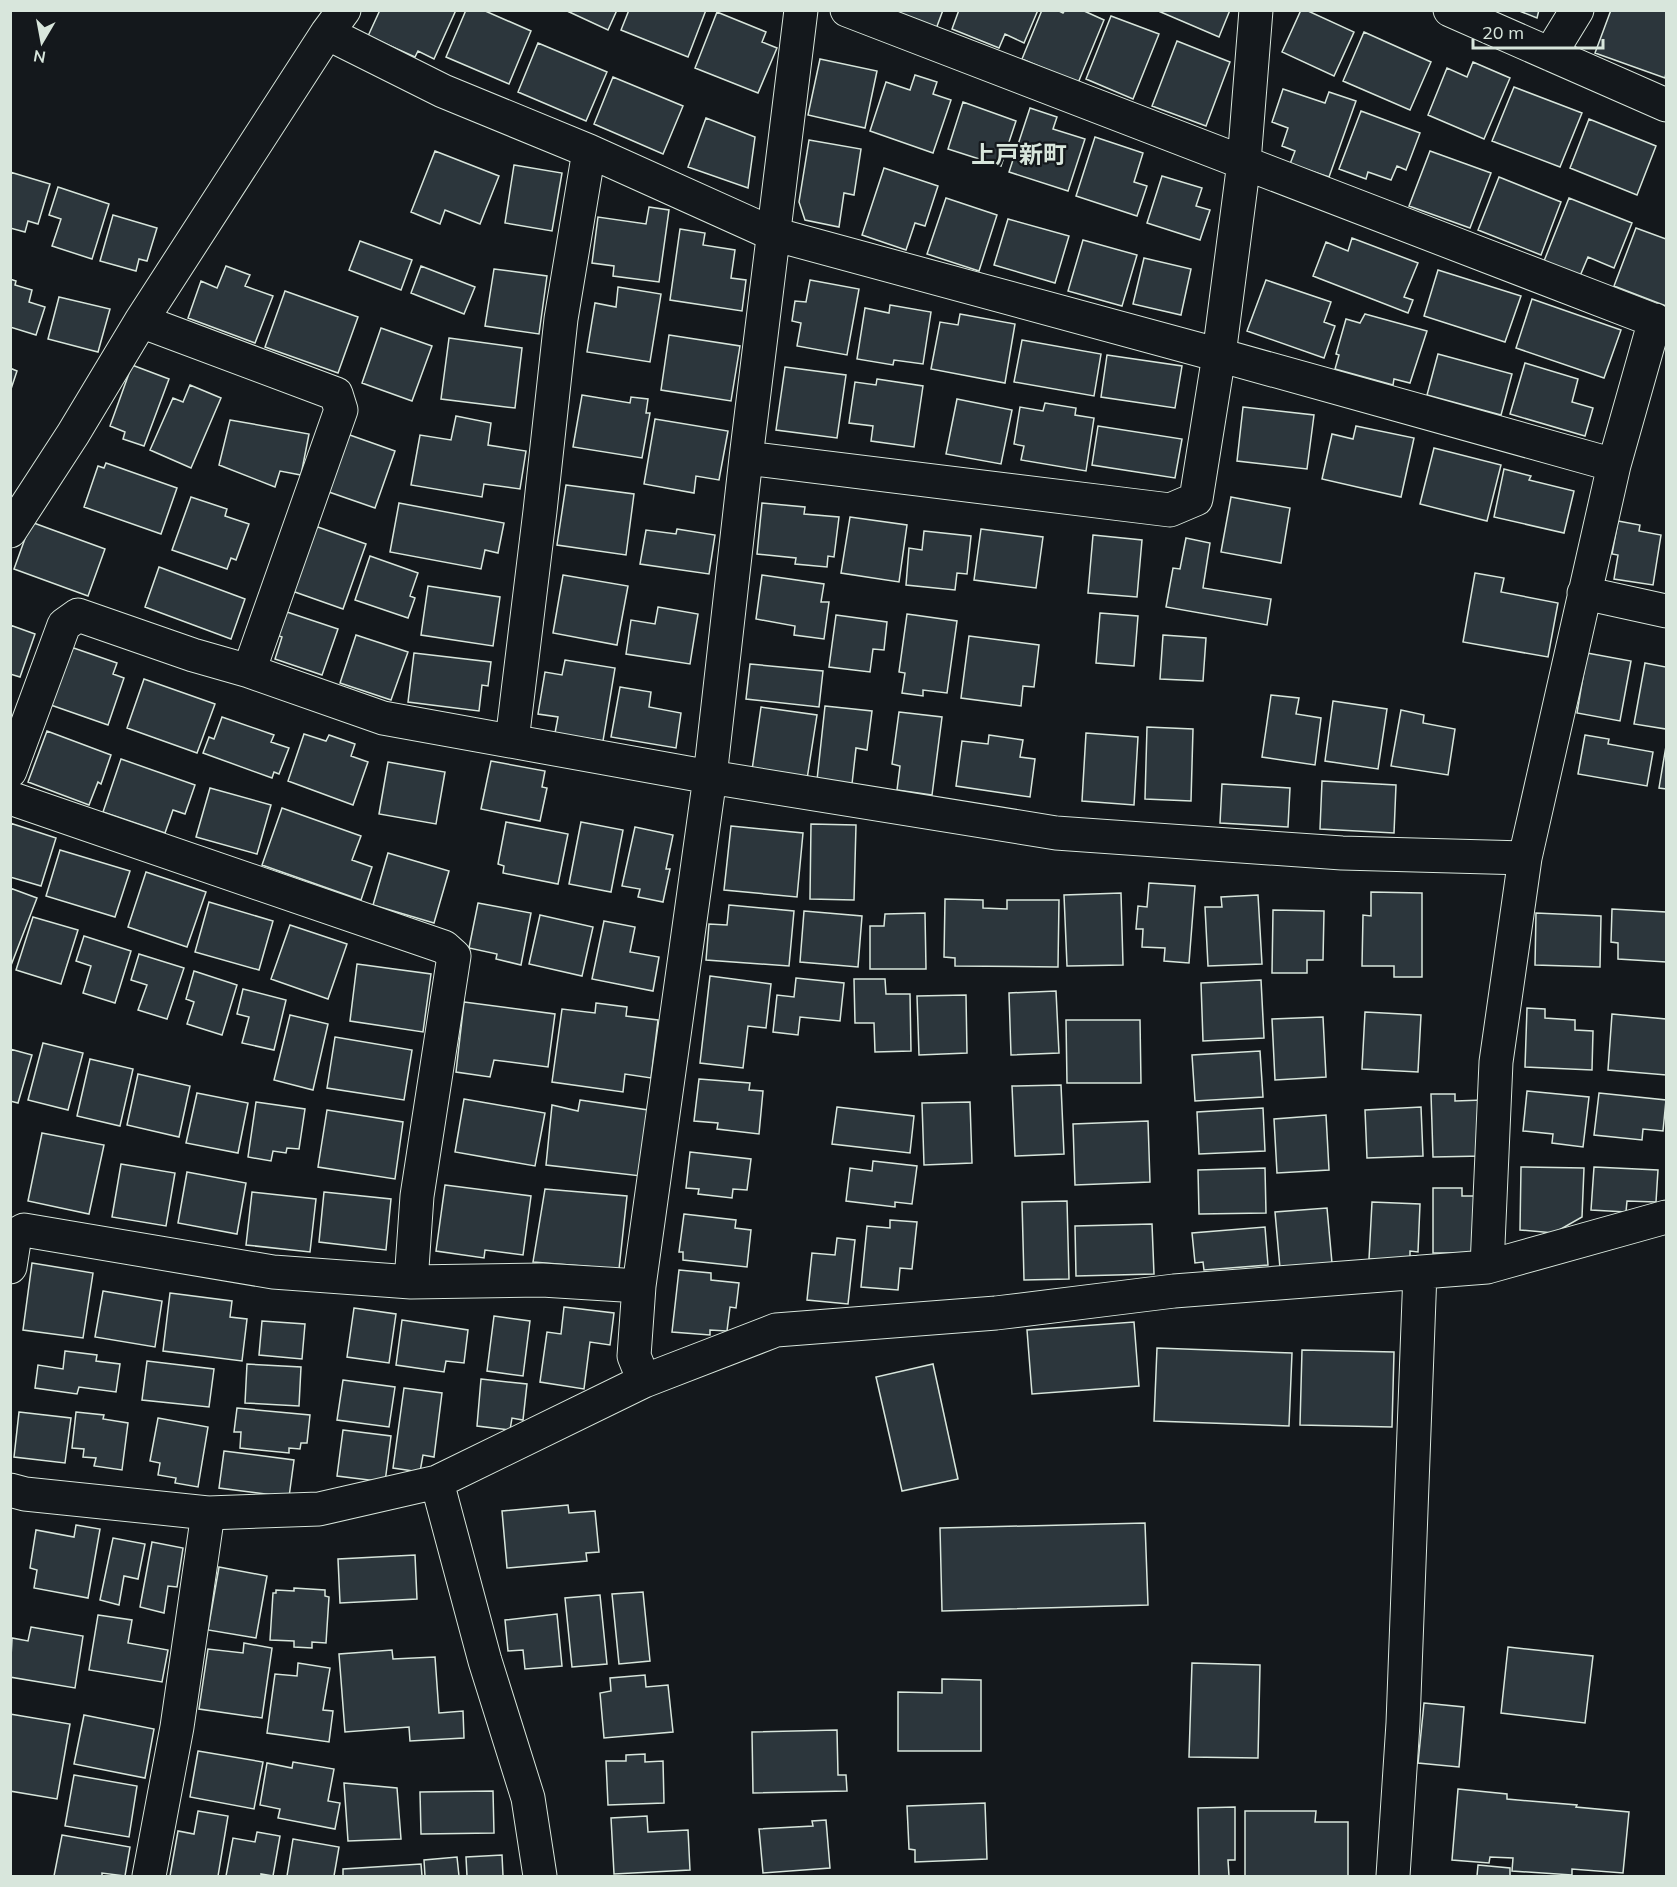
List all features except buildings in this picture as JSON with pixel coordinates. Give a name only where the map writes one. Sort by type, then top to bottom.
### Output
[{"type":"street","points":[[644,1381],[634,1356],[639,1286],[710,777],[746,458],[801,10]]},
{"type":"street","points":[[847,10],[1661,322],[1614,465],[1525,858],[1496,1062],[1487,1267]]},
{"type":"street","points":[[746,458],[1170,510],[1196,498],[1219,355],[1244,162],[1256,10]]},
{"type":"street","points":[[1450,10],[1666,105]]},
{"type":"street","points":[[1550,54],[1577,10]]},
{"type":"street","points":[[10,531],[73,434],[141,321],[336,22],[443,91],[589,151],[773,234],[1614,465]]},
{"type":"street","points":[[512,741],[542,500],[561,319],[589,151]]},
{"type":"street","points":[[141,321],[336,394],[341,410],[249,670]]},
{"type":"street","points":[[1584,593],[1666,611]]},
{"type":"street","points":[[10,771],[64,626],[78,615],[193,656],[249,670],[383,718],[710,777],[1056,833],[1342,853],[1525,858]]},
{"type":"street","points":[[10,798],[444,947],[454,956],[417,1196],[411,1282]]},
{"type":"street","points":[[10,1490],[25,1494],[208,1513],[319,1509],[437,1482],[644,1381],[776,1330],[996,1313],[1174,1291],[1487,1267],[1666,1217]]},
{"type":"street","points":[[10,1267],[15,1235],[24,1230],[273,1272],[411,1282],[542,1280],[639,1286]]},
{"type":"street","points":[[1393,1876],[1402,1723],[1419,1272]]},
{"type":"street","points":[[437,1482],[485,1661],[528,1798],[540,1876]]},
{"type":"street","points":[[149,1876],[177,1727],[208,1513]]},
{"type":"district","name":"上戸新町","points":[[1019,154]]}]
